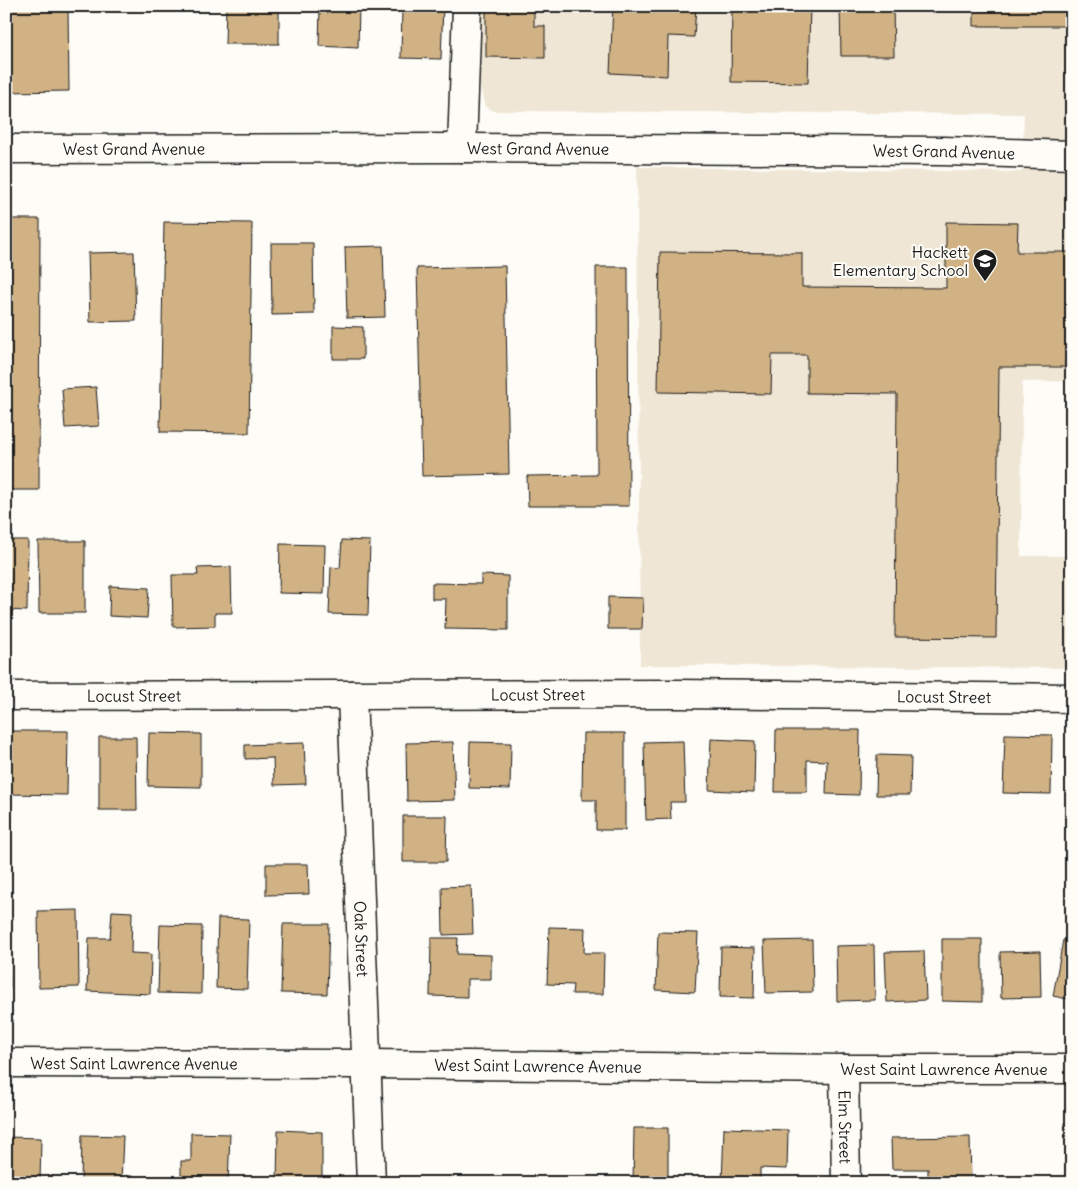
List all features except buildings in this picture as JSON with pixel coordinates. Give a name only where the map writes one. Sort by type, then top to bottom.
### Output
[{"type":"street","points":[[462,148],[467,6]]},
{"type":"street","name":"West Grand Avenue","points":[[6,149],[462,148],[943,151],[1072,155]]},
{"type":"street","name":"Locust Street","points":[[6,696],[677,694],[1072,698]]},
{"type":"street","name":"Oak Street","points":[[352,695],[370,1183]]},
{"type":"street","name":"West Saint Lawrence Avenue","points":[[6,1063],[1072,1069]]},
{"type":"street","name":"Elm Street","points":[[844,1069],[846,1183]]},
{"type":"shaded area","points":[[481,6],[1072,6],[1072,381],[1022,382],[1021,556],[1072,556],[1072,668],[640,665],[637,167],[1022,172],[1024,114],[494,111],[485,107],[479,82]]},
{"type":"place","name":"Hackett Elementary School","points":[[985,282]]}]
